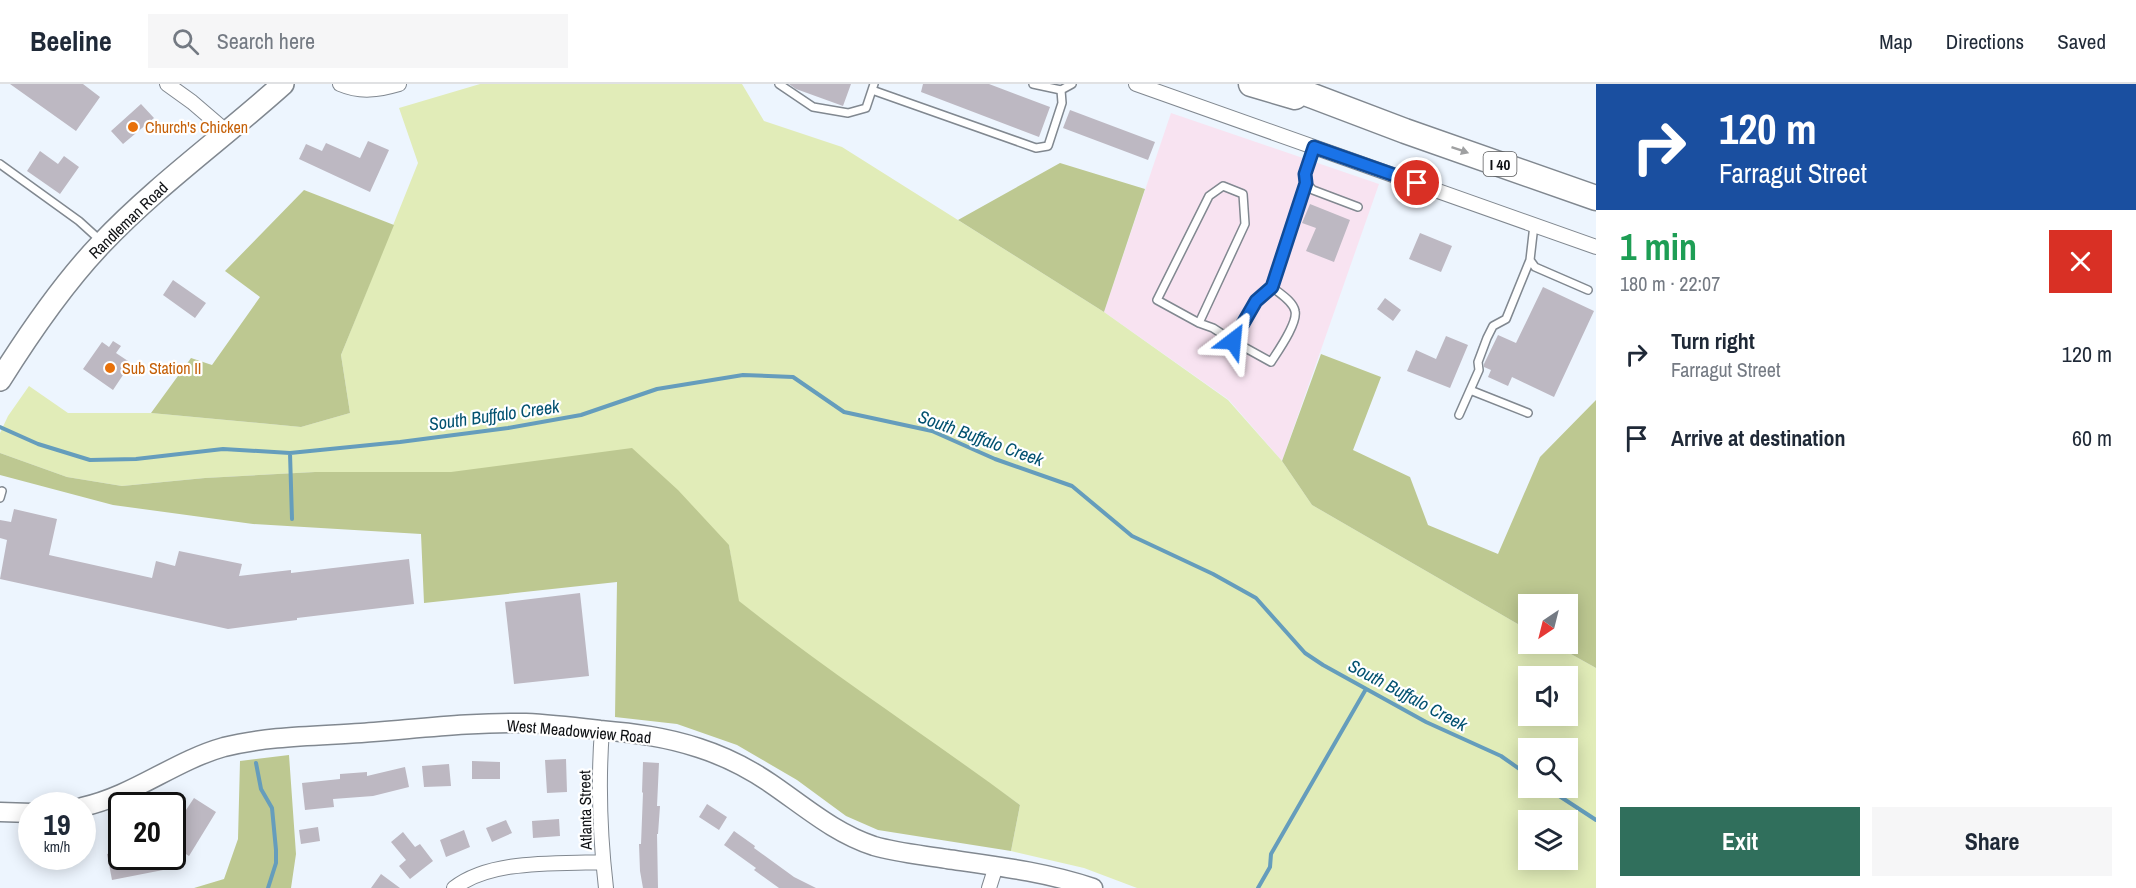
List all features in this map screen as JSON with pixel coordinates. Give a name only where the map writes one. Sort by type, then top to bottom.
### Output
[{"type":"highway","points":[[1251,84],[1405,131]]},
{"type":"highway","name":"I 40","points":[[1281,84],[1405,131],[1596,198]]},
{"type":"main road","name":"Randleman Road","points":[[0,380],[30,333],[80,267],[103,242],[161,187],[284,84]]},
{"type":"street","points":[[167,84],[227,132]]},
{"type":"street","points":[[340,84],[351,89],[364,90],[377,90],[399,84]]},
{"type":"street","points":[[1136,84],[1596,247]]},
{"type":"street","name":"West Meadowview Road","points":[[96,803],[118,796],[158,774],[204,754],[252,742],[528,723],[655,736],[700,748],[724,757],[771,783],[831,826],[850,837],[872,845],[892,851],[1067,879],[1093,888]]},
{"type":"street","name":"Atlanta Street","points":[[602,730],[600,757],[603,862],[606,888]]},
{"type":"street","points":[[0,812],[18,813]]},
{"type":"street","points":[[454,888],[465,879],[500,867],[603,862]]},
{"type":"street","points":[[989,888],[996,866]]},
{"type":"lane","points":[[778,84],[813,107],[848,113],[866,108],[873,87],[1036,148],[1048,146],[1062,103],[1061,90]]},
{"type":"lane","points":[[1033,84],[1061,90],[1072,84]]},
{"type":"lane","points":[[1233,341],[1256,301],[1272,287],[1306,183],[1305,174],[1314,147]]},
{"type":"lane","points":[[0,164],[79,221],[103,242]]},
{"type":"lane","points":[[1306,183],[1314,190],[1359,207]]},
{"type":"lane","points":[[1198,323],[1245,224],[1243,194],[1223,186],[1209,196],[1157,300],[1198,323],[1213,328],[1272,362],[1294,321],[1295,311],[1292,305],[1272,287]]},
{"type":"lane","points":[[1459,415],[1479,370],[1478,362],[1487,338],[1493,326],[1506,319],[1530,260],[1534,225]]},
{"type":"lane","points":[[1530,260],[1535,267],[1588,290]]},
{"type":"lane","points":[[1470,390],[1528,413]]},
{"type":"shaded area","points":[[1171,113],[1379,184],[1282,461],[1229,400],[1104,312]]},
{"type":"green space","points":[[480,84],[742,84],[764,121],[842,147],[1104,312],[1228,400],[1282,461],[1312,505],[1518,624],[1518,654],[1571,654],[1596,668],[1596,888],[1137,888],[1084,868],[1011,851],[1020,805],[802,651],[738,601],[729,545],[451,472],[315,472],[205,478],[122,486],[67,477],[0,453],[0,433],[8,416],[29,386],[68,413],[151,413],[301,427],[350,413],[341,355],[418,163],[399,108]]},
{"type":"green space","points":[[1060,163],[1145,189],[1104,312],[958,220]]},
{"type":"green space","points":[[304,190],[394,225],[341,355],[350,413],[301,427],[151,413],[191,358],[212,365],[260,297],[225,271]]},
{"type":"green space","points":[[1321,354],[1381,377],[1353,450],[1410,477],[1428,525],[1498,554],[1540,457],[1596,400],[1596,668],[1571,654],[1578,654],[1578,594],[1518,594],[1518,624],[1312,505],[1282,461]]},
{"type":"green space","points":[[632,448],[678,490],[729,545],[739,601],[808,654],[1020,805],[1011,851],[878,830],[846,816],[797,780],[737,745],[677,724],[615,717],[617,582],[424,603],[421,534],[253,524],[113,505],[0,475],[0,453],[67,477],[122,486],[205,478],[315,472],[451,472]]},
{"type":"green space","points":[[289,755],[296,854],[291,888],[194,888],[224,879],[238,839],[240,761]]},
{"type":"building","points":[[10,84],[83,84],[100,97],[76,131]]},
{"type":"building","points":[[789,84],[851,84],[843,106],[796,89]]},
{"type":"building","points":[[923,84],[989,84],[1050,107],[1039,137],[921,92]]},
{"type":"building","points":[[141,104],[154,118],[123,144],[111,131]]},
{"type":"building","points":[[1070,110],[1155,142],[1148,160],[1063,128]]},
{"type":"building","points":[[368,141],[389,150],[370,192],[299,159],[306,144],[322,151],[326,143],[360,158]]},
{"type":"building","points":[[40,151],[58,164],[64,156],[79,167],[60,194],[27,171]]},
{"type":"building","points":[[1310,204],[1350,220],[1334,262],[1306,251],[1316,228],[1302,223]]},
{"type":"building","points":[[1420,233],[1452,246],[1441,272],[1409,259]]},
{"type":"building","points":[[173,280],[206,303],[195,318],[163,295]]},
{"type":"building","points":[[1543,287],[1594,311],[1554,397],[1512,377],[1508,386],[1488,377],[1491,370],[1484,367],[1498,335],[1516,343]]},
{"type":"building","points":[[1385,298],[1401,310],[1393,321],[1377,309]]},
{"type":"building","points":[[1446,336],[1468,345],[1450,388],[1407,371],[1416,350],[1436,359]]},
{"type":"building","points":[[113,341],[121,346],[116,353],[131,363],[113,390],[83,369],[102,342],[109,347]]},
{"type":"building","points":[[14,509],[57,519],[49,555],[152,578],[156,561],[175,566],[179,551],[242,564],[239,576],[291,570],[291,573],[409,559],[414,604],[228,629],[0,579],[7,540],[0,538],[0,520],[11,522]]},
{"type":"building","points":[[580,593],[589,676],[514,684],[505,602]]},
{"type":"building","points":[[566,759],[567,792],[547,793],[545,760]]},
{"type":"building","points":[[472,761],[500,762],[500,779],[472,779]]},
{"type":"building","points":[[643,762],[659,763],[658,888],[643,888],[640,871]]},
{"type":"building","points":[[449,764],[451,786],[424,787],[422,766]]},
{"type":"building","points":[[405,767],[409,787],[373,796],[333,799],[334,807],[305,810],[302,783],[340,779],[340,774],[367,772],[367,776]]},
{"type":"building","points":[[194,798],[216,812],[189,856],[186,854],[186,810]]},
{"type":"building","points":[[707,804],[727,817],[719,830],[699,817]]},
{"type":"building","points":[[559,819],[560,836],[533,838],[532,821]]},
{"type":"building","points":[[506,820],[512,833],[492,842],[486,828]]},
{"type":"building","points":[[318,827],[320,841],[301,844],[299,830]]},
{"type":"building","points":[[464,830],[470,847],[446,857],[440,840]]},
{"type":"building","points":[[734,831],[794,877],[816,888],[779,888],[724,845]]},
{"type":"building","points":[[403,832],[415,847],[420,844],[433,861],[410,879],[399,866],[406,860],[391,842]]},
{"type":"building","points":[[110,870],[163,870],[112,880]]},
{"type":"building","points":[[381,874],[400,888],[371,888]]},
{"type":"waterway","name":"South Buffalo Creek","points":[[0,427],[38,444],[90,460],[136,459],[223,449],[290,453],[508,428],[581,415],[657,389],[743,375],[793,377],[844,412],[932,431],[995,459],[1072,486],[1132,536],[1213,574],[1256,598],[1305,653],[1323,665],[1426,722],[1501,756],[1518,768]]},
{"type":"waterway","points":[[290,453],[292,519]]},
{"type":"waterway","points":[[1258,888],[1270,867],[1271,854],[1366,689]]},
{"type":"waterway","points":[[256,763],[261,789],[272,808],[276,863],[268,888]]},
{"type":"waterway","name":"South Buffalo Creek","points":[[1562,798],[1596,820]]},
{"type":"place","name":"Church's Chicken","points":[[133,127]]},
{"type":"place","name":"Sub Station II","points":[[110,368]]},
{"type":"route","points":[[1233,341],[1256,301],[1272,287],[1306,183],[1305,174],[1314,147],[1417,183]]}]
